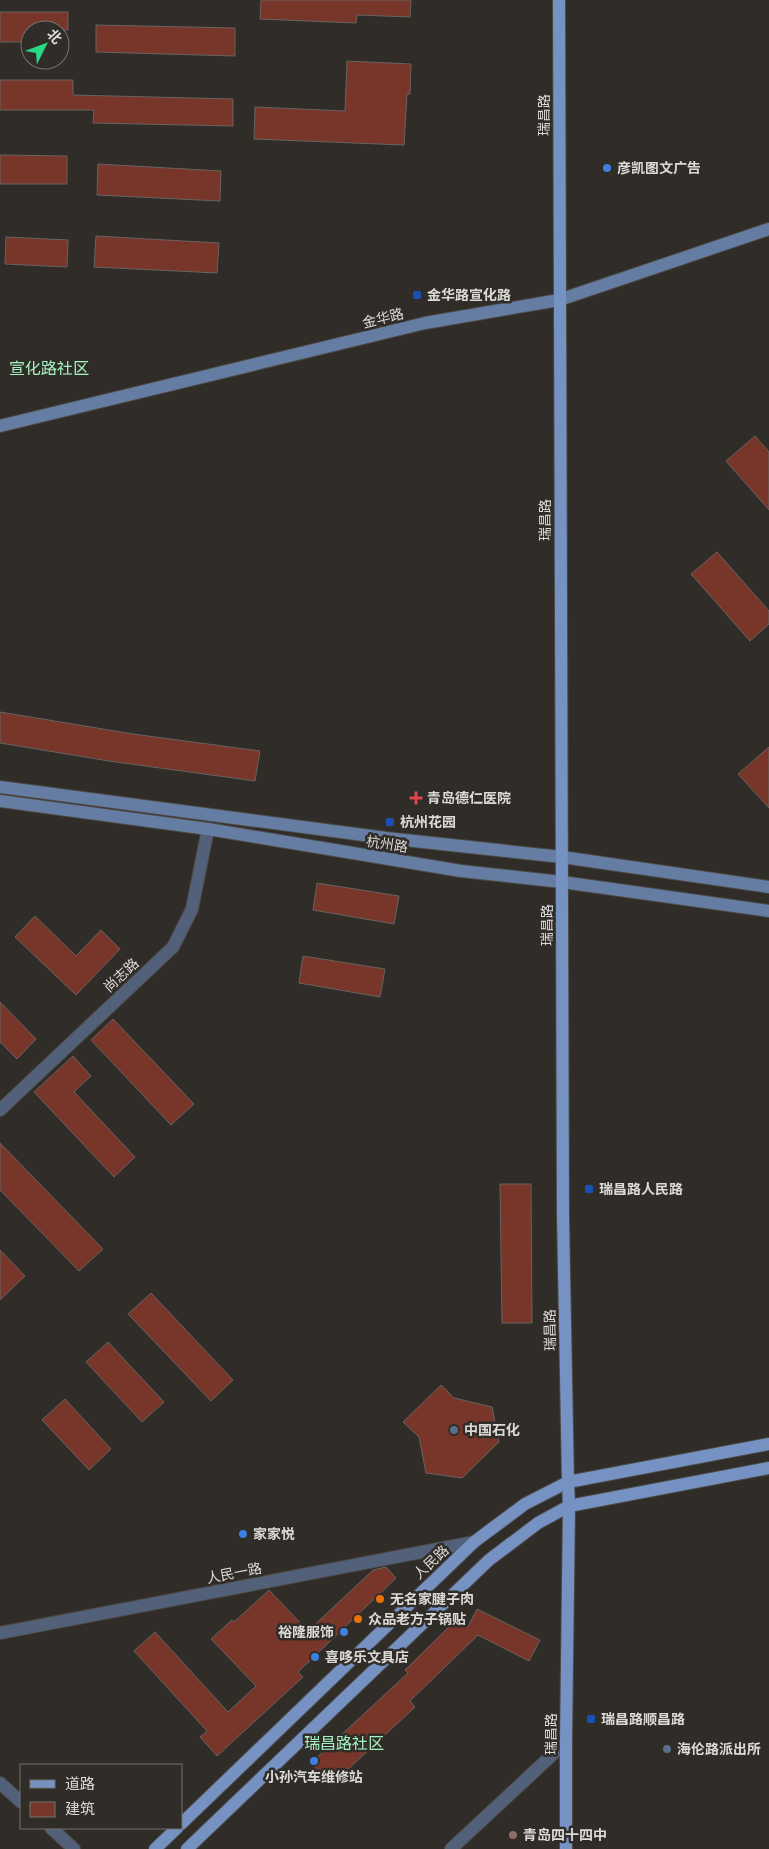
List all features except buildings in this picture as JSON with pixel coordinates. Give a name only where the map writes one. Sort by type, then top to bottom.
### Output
[{"type":"main road","name":"瑞昌路","points":[[558,0],[563,1216],[570,1506],[566,1849]]},
{"type":"main road","name":"金华路","points":[[0,426],[426,323],[559,300],[769,229]]},
{"type":"main road","name":"杭州路","points":[[0,788],[386,838],[562,857],[769,887]]},
{"type":"main road","name":"杭州路","points":[[0,801],[208,829],[461,871],[562,882],[769,910]]},
{"type":"main road","name":"人民路","points":[[182,1823],[474,1542],[525,1504],[568,1482],[769,1444]]},
{"type":"main road","points":[[187,1849],[489,1560],[538,1523],[570,1506],[769,1468]]},
{"type":"main road","points":[[155,1849],[176,1829]]},
{"type":"street","name":"尚志路","points":[[0,1110],[173,946],[192,909],[208,829]]},
{"type":"street","name":"人民一路","points":[[0,1633],[474,1542]]},
{"type":"street","points":[[451,1849],[566,1742]]},
{"type":"street","points":[[0,1782],[20,1801]]},
{"type":"street","points":[[51,1829],[74,1849]]},
{"type":"place","name":"彦凯图文广告","points":[[607,168]]},
{"type":"place","name":"金华路宣化路","points":[[417,295]]},
{"type":"place","name":"青岛德仁医院","points":[[416,798]]},
{"type":"place","name":"杭州花园","points":[[390,822]]},
{"type":"place","name":"瑞昌路人民路","points":[[589,1189]]},
{"type":"place","name":"中国石化","points":[[454,1430]]},
{"type":"place","name":"家家悦","points":[[243,1534]]},
{"type":"place","name":"无名家腱子肉","points":[[380,1599]]},
{"type":"place","name":"众品老方子锅贴","points":[[358,1619]]},
{"type":"place","name":"裕隆服饰","points":[[344,1632]]},
{"type":"place","name":"喜哆乐文具店","points":[[315,1657]]},
{"type":"place","name":"瑞昌路顺昌路","points":[[591,1719]]},
{"type":"place","name":"海伦路派出所","points":[[667,1749]]},
{"type":"place","name":"小孙汽车维修站","points":[[314,1761]]},
{"type":"place","name":"青岛四十四中","points":[[513,1835]]},
{"type":"district","name":"宣化路社区","points":[[49,368]]},
{"type":"district","name":"瑞昌路社区","points":[[344,1743]]}]
